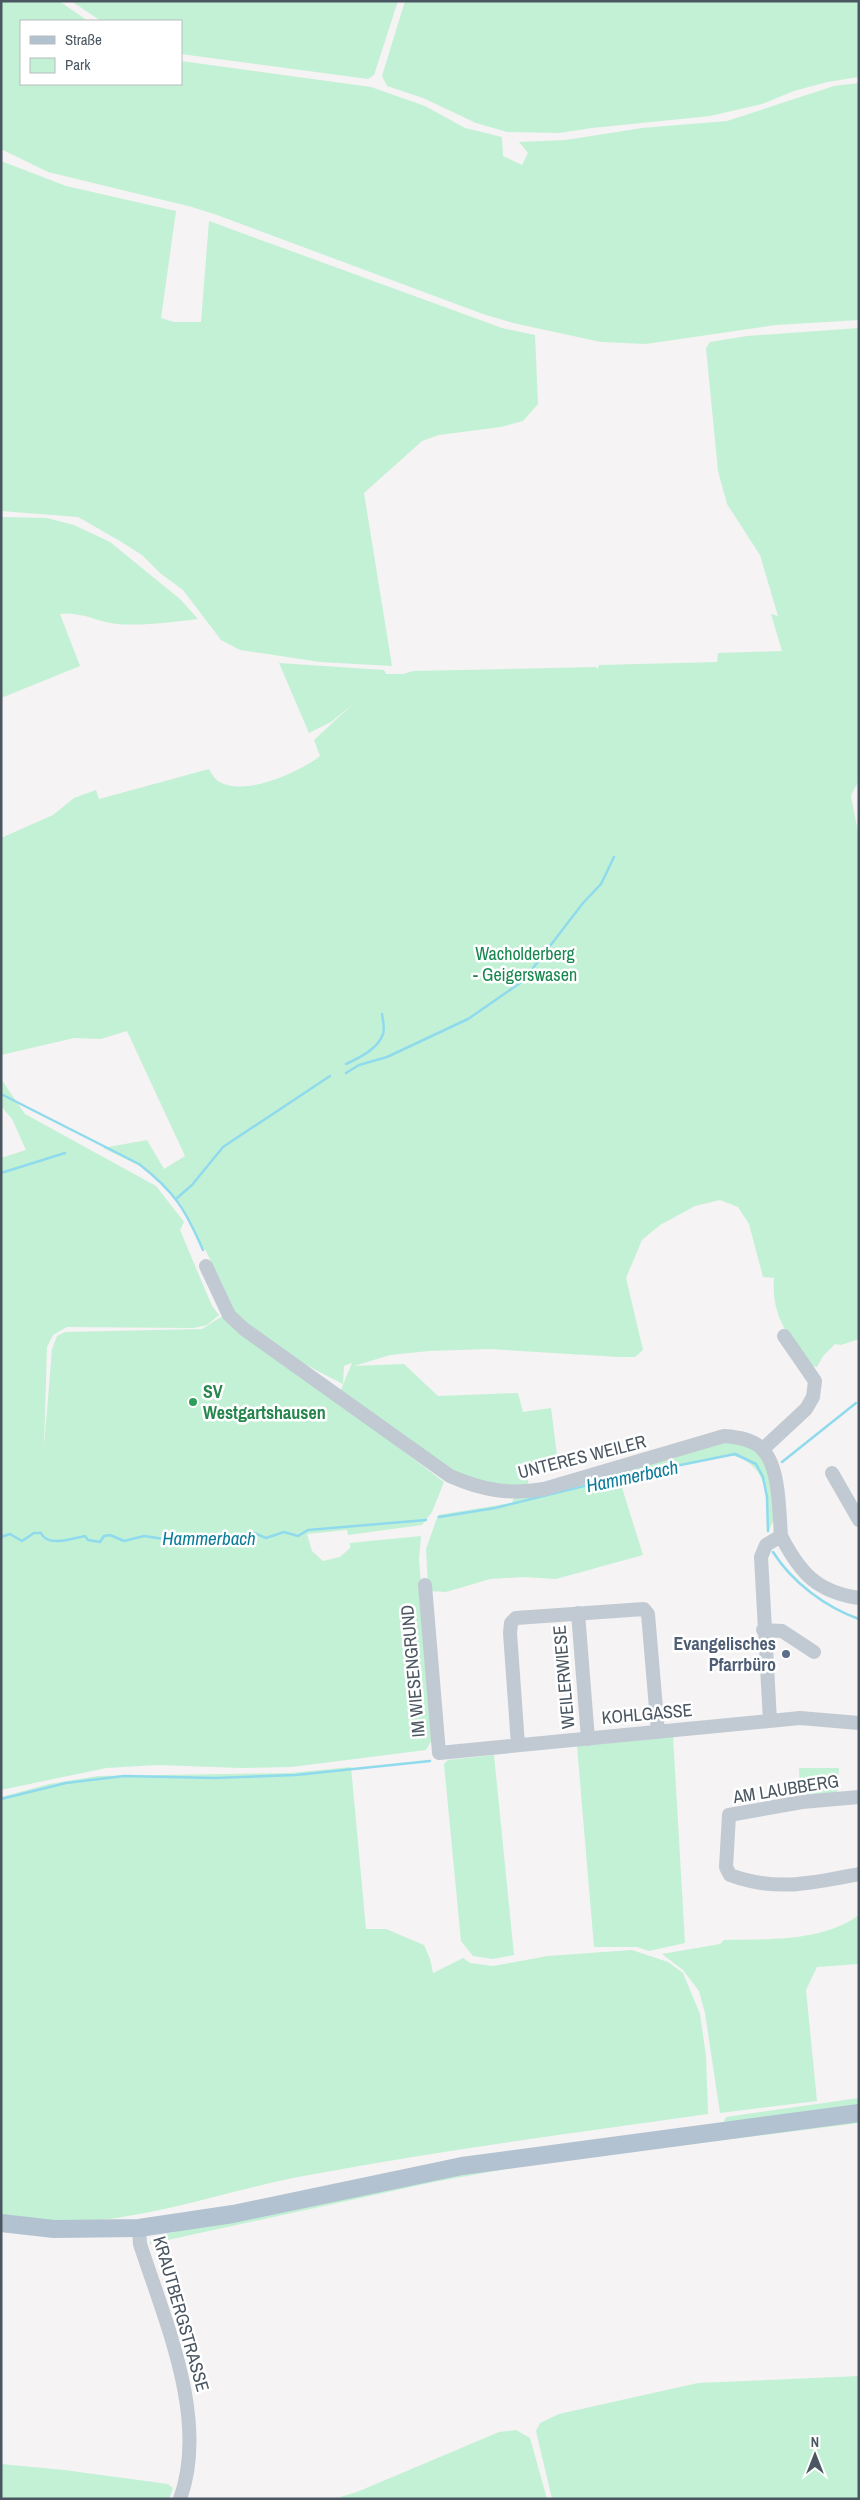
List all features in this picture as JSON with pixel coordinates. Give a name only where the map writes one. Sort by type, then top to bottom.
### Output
[{"type":"main road","points":[[1,2223],[54,2229],[138,2228],[233,2214],[462,2166],[859,2113]]},
{"type":"street","name":"UNTERES WEILER","points":[[206,1266],[229,1315],[244,1329],[450,1476],[474,1486],[499,1492],[521,1493],[544,1489],[724,1436],[741,1437],[763,1449]]},
{"type":"street","points":[[784,1336],[815,1382],[813,1397],[806,1409],[763,1449],[772,1464],[776,1481],[781,1536],[804,1573],[822,1588],[840,1596],[859,1598]]},
{"type":"street","points":[[832,1473],[859,1520]]},
{"type":"street","points":[[770,1721],[761,1557],[766,1545],[781,1536]]},
{"type":"street","name":"IM WIESENGRUND","points":[[425,1585],[439,1753]]},
{"type":"street","points":[[518,1745],[511,1623],[516,1618],[644,1608],[648,1614],[658,1732]]},
{"type":"street","name":"WEILERWIESE","points":[[578,1613],[588,1739]]},
{"type":"street","points":[[764,1630],[782,1631],[814,1652]]},
{"type":"street","name":"KOHLGASSE","points":[[439,1753],[800,1718],[859,1723]]},
{"type":"street","name":"AM LAUBBERG","points":[[859,1797],[802,1802],[729,1814],[726,1867],[730,1875],[743,1880],[778,1885],[798,1885],[859,1874]]},
{"type":"street","name":"KRAUTBERGSTRASSE","points":[[138,2228],[140,2244],[186,2392],[191,2441],[186,2482],[180,2499]]},
{"type":"green space","points":[[1,1],[59,1],[87,20],[20,20],[20,85],[182,85],[182,61],[371,87],[425,106],[465,128],[502,137],[503,156],[522,165],[528,153],[519,142],[566,140],[642,128],[727,121],[834,86],[859,83],[859,320],[776,325],[646,344],[601,342],[513,323],[483,314],[217,215],[192,207],[48,172],[1,149]]},
{"type":"green space","points":[[71,1],[398,1],[374,75],[368,79],[182,54],[182,20],[100,20]]},
{"type":"green space","points":[[405,1],[859,1],[859,77],[827,82],[794,91],[762,104],[710,116],[559,133],[507,132],[476,123],[423,98],[387,86],[382,76]]},
{"type":"green space","points":[[1,161],[66,186],[176,211],[161,318],[174,322],[201,322],[209,221],[502,328],[535,335],[538,404],[523,421],[501,427],[439,435],[422,441],[364,493],[392,666],[320,662],[240,650],[221,640],[183,590],[160,573],[142,555],[120,541],[78,517],[1,511]]},
{"type":"green space","name":"Wacholderberg - Geigerswasen","points":[[859,328],[859,780],[851,796],[859,837],[859,1339],[841,1345],[835,1344],[823,1356],[817,1367],[811,1366],[783,1326],[775,1304],[774,1278],[763,1277],[749,1224],[738,1207],[720,1200],[695,1206],[660,1225],[642,1240],[626,1278],[643,1350],[635,1357],[489,1349],[429,1351],[390,1355],[354,1366],[404,1364],[438,1396],[518,1393],[523,1412],[551,1408],[558,1463],[527,1474],[529,1488],[466,1480],[340,1392],[352,1363],[344,1366],[343,1384],[282,1351],[254,1331],[230,1307],[232,1305],[181,1204],[144,1168],[103,1148],[147,1140],[164,1169],[185,1156],[127,1031],[101,1039],[74,1038],[1,1055],[1,838],[53,815],[74,798],[96,790],[99,799],[209,769],[217,780],[229,785],[242,787],[271,781],[311,762],[320,756],[314,740],[353,704],[331,722],[309,733],[279,663],[384,670],[386,674],[403,674],[413,671],[596,667],[598,669],[599,665],[717,662],[718,653],[782,651],[771,614],[778,616],[760,555],[727,504],[718,471],[706,348],[710,342],[747,336]]},
{"type":"green space","points":[[1,517],[47,518],[74,525],[110,542],[180,599],[198,619],[158,623],[117,624],[82,615],[60,614],[80,666],[1,698]]},
{"type":"green space","points":[[1,1079],[25,1114],[156,1186],[184,1222],[180,1230],[212,1306],[219,1315],[207,1325],[194,1328],[67,1327],[53,1335],[47,1347],[44,1447],[52,1349],[57,1336],[65,1332],[202,1329],[224,1315],[444,1482],[432,1512],[422,1525],[348,1535],[347,1530],[307,1534],[312,1551],[323,1561],[340,1557],[350,1548],[350,1543],[421,1536],[419,1559],[433,1738],[426,1750],[291,1767],[241,1768],[158,1765],[106,1768],[1,1790],[1,1158],[26,1150],[12,1119],[1,1106]]},
{"type":"green space","points":[[726,1438],[757,1448],[768,1463],[774,1519],[769,1530],[766,1494],[759,1474],[753,1466],[731,1455],[619,1478],[643,1555],[556,1579],[522,1577],[490,1579],[446,1592],[431,1591],[428,1588],[426,1549],[438,1515],[512,1503],[514,1497]]},
{"type":"green space","points":[[673,1736],[685,1943],[649,1951],[637,1947],[594,1947],[577,1746]]},
{"type":"green space","points":[[494,1755],[514,1955],[493,1959],[473,1956],[461,1941],[444,1764],[448,1760]]},
{"type":"green space","points":[[351,1767],[366,1929],[386,1929],[424,1945],[433,1973],[463,1958],[470,1963],[493,1966],[548,1956],[632,1950],[668,1962],[683,1973],[700,2014],[706,2056],[708,2114],[508,2142],[359,2166],[276,2182],[141,2214],[107,2219],[39,2222],[1,2217],[1,1797],[49,1784],[98,1776],[290,1773]]},
{"type":"green space","points":[[799,1768],[839,1768],[837,1795],[805,1798],[800,1788]]},
{"type":"green space","points":[[859,1915],[859,1964],[817,1967],[806,1990],[817,2101],[720,2113],[705,2013],[699,1991],[683,1970],[662,1954],[720,1944],[724,1940],[776,1939],[812,1935],[844,1924]]},
{"type":"green space","points":[[859,2098],[859,2106],[728,2124],[724,2121],[726,2117]]},
{"type":"green space","points":[[859,2117],[859,2123],[533,2164],[434,2182],[149,2244],[153,2237],[160,2235],[418,2179]]},
{"type":"green space","points":[[859,2376],[859,2499],[552,2499],[536,2431],[540,2423],[559,2414],[698,2383]]},
{"type":"green space","points":[[516,2430],[530,2438],[547,2499],[334,2499],[357,2492],[499,2432]]},
{"type":"green space","points":[[1,2464],[64,2470],[168,2484],[173,2488],[169,2499],[1,2499]]},
{"type":"waterway","points":[[346,1073],[359,1065],[387,1057],[468,1019],[523,981],[583,903],[601,884],[614,857]]},
{"type":"waterway","points":[[346,1064],[368,1052],[381,1039],[384,1030],[382,1014]]},
{"type":"waterway","points":[[177,1198],[192,1185],[223,1147],[330,1076]]},
{"type":"waterway","points":[[1,1094],[139,1164],[162,1183],[178,1202],[203,1250]]},
{"type":"waterway","points":[[1,1173],[65,1153]]},
{"type":"waterway","points":[[782,1462],[856,1403]]},
{"type":"waterway","name":"Hammerbach","points":[[439,1517],[495,1508],[621,1477],[735,1454],[756,1464],[763,1477],[767,1497],[768,1531]]},
{"type":"waterway","name":"Hammerbach","points":[[1,1537],[10,1534],[22,1541],[34,1533],[41,1533],[44,1538],[55,1541],[85,1536],[88,1540],[100,1542],[104,1536],[110,1535],[124,1541],[144,1536],[171,1540],[178,1537],[193,1538],[206,1536],[228,1539],[254,1533],[266,1538],[284,1532],[298,1536],[308,1530],[426,1520]]},
{"type":"waterway","name":"Hammerbach","points":[[773,1552],[790,1573],[810,1592],[834,1608],[859,1619]]},
{"type":"waterway","points":[[1,1799],[66,1783],[124,1776],[215,1778],[296,1775],[430,1761]]},
{"type":"place","name":"SV Westgartshausen","points":[[193,1402]]},
{"type":"place","name":"Evangelisches Pfarrbüro","points":[[786,1654]]}]
